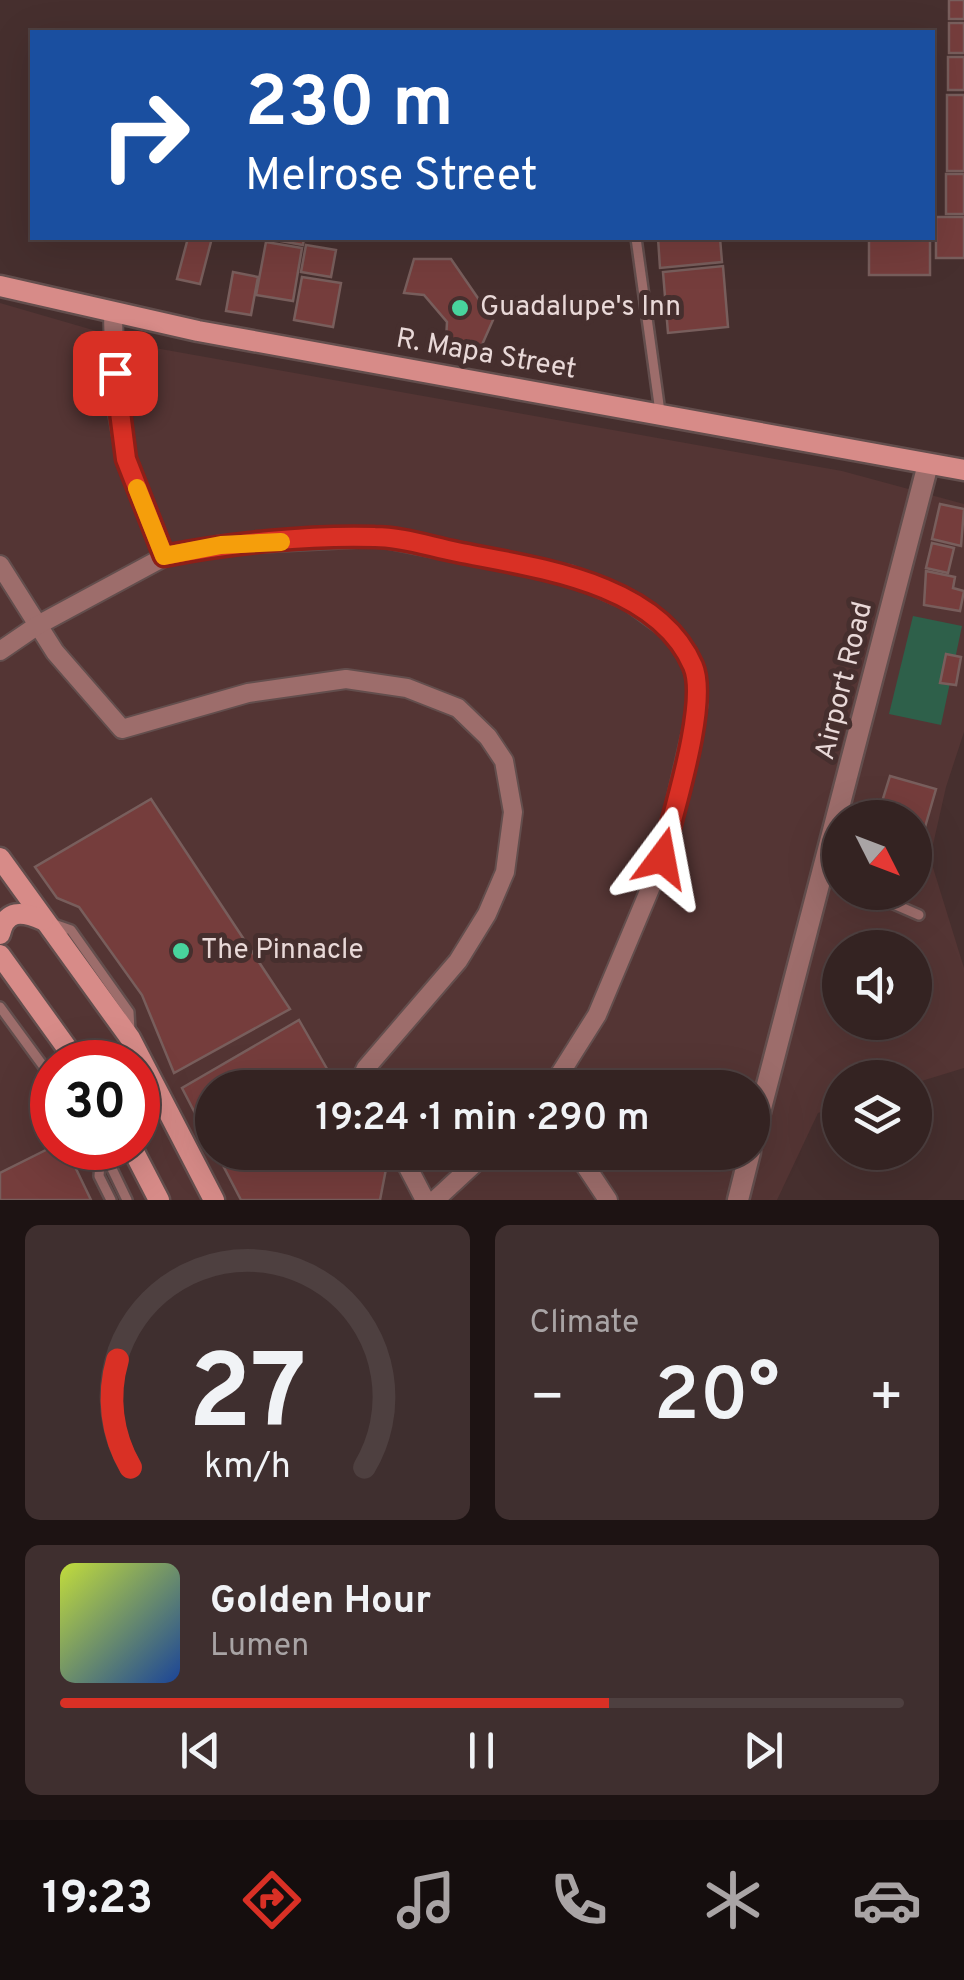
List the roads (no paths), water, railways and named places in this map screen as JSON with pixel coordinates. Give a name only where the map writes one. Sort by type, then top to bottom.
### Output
[{"type":"main road","name":"R. Mapa Street","points":[[0,286],[113,314],[964,470]]},
{"type":"main road","points":[[0,858],[130,1038],[214,1200]]},
{"type":"main road","points":[[0,934],[5,919],[12,914],[22,912],[45,920]]},
{"type":"main road","points":[[0,953],[61,1040]]},
{"type":"main road","points":[[143,1170],[158,1200]]},
{"type":"street","points":[[113,314],[116,398],[126,459],[164,556]]},
{"type":"street","name":"Airport Road","points":[[850,800],[928,464]]},
{"type":"street","points":[[0,651],[38,625],[164,556],[221,545],[378,536],[570,574],[629,601],[673,633],[695,669],[698,704],[662,858],[597,1016],[562,1070]]},
{"type":"street","points":[[0,564],[55,652],[122,729],[248,693],[346,679],[424,694],[458,708],[488,737],[504,761],[513,812],[505,872],[487,914],[458,961],[365,1070]]},
{"type":"street","name":"Airport Road","points":[[770,1084],[822,910]]},
{"type":"street","points":[[410,1170],[426,1200]]},
{"type":"street","points":[[435,1200],[468,1170]]},
{"type":"street","points":[[588,1170],[608,1200]]},
{"type":"street","points":[[738,1200],[746,1170]]},
{"type":"lane","points":[[636,240],[661,415]]},
{"type":"lane","points":[[907,910],[919,915]]},
{"type":"lane","points":[[0,1007],[30,1048]]},
{"type":"lane","points":[[99,1170],[112,1200]]},
{"type":"lane","points":[[112,1170],[127,1200]]},
{"type":"place","name":"Guadalupe's Inn","points":[[460,308]]},
{"type":"place","name":"The Pinnacle","points":[[181,951]]}]
